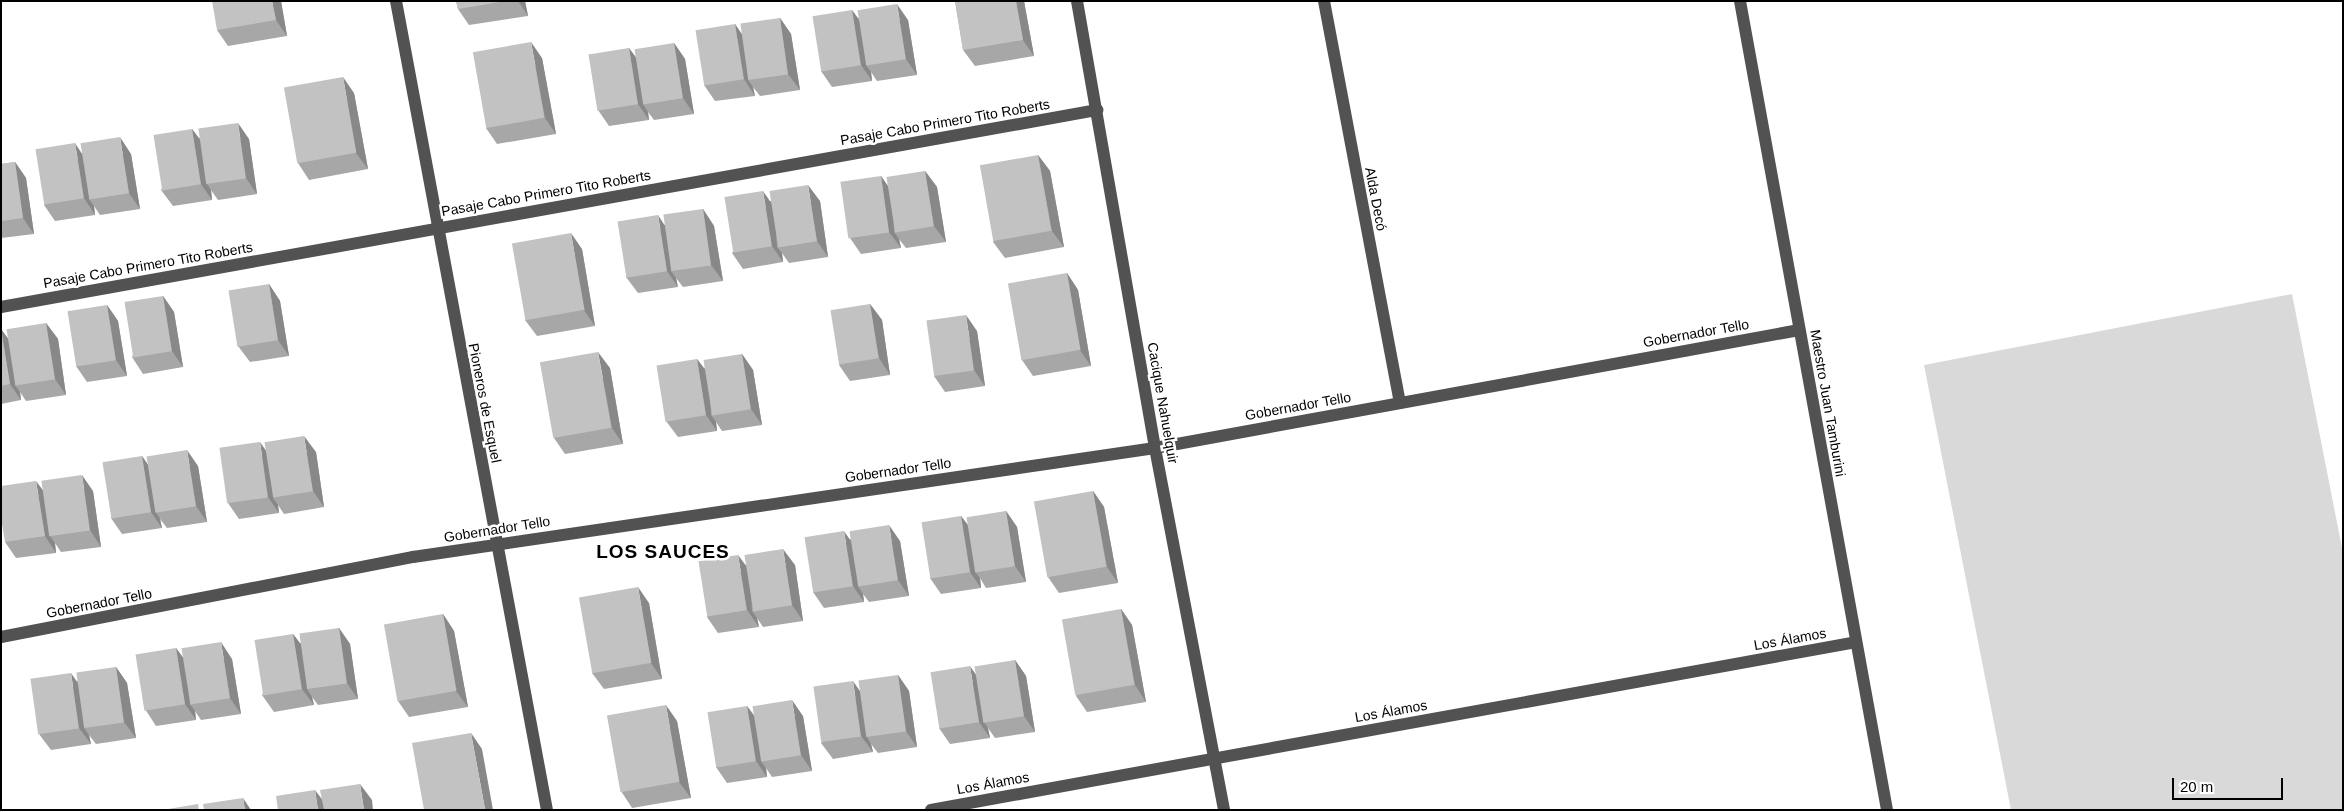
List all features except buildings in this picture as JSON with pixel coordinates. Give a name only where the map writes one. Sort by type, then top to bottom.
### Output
[{"type":"street","name":"Pioneros de Esquel","points":[[396,1],[547,810]]},
{"type":"street","name":"Cacique Nahuelquir","points":[[1077,1],[1155,448],[1224,810]]},
{"type":"street","name":"Alda Decó","points":[[1324,1],[1400,403]]},
{"type":"street","name":"Maestro Juan Tamburini","points":[[1740,1],[1887,810]]},
{"type":"street","name":"Pasaje Cabo Primero Tito Roberts","points":[[1,307],[1097,110]]},
{"type":"street","name":"Gobernador Tello","points":[[1,637],[413,557],[1155,448],[1799,330]]},
{"type":"street","name":"Los Álamos","points":[[931,810],[1856,642]]},
{"type":"shaded area","points":[[2292,294],[2343,553],[2343,810],[2011,810],[1924,365]]},
{"type":"district","name":"LOS SAUCES","points":[[663,552]]}]
